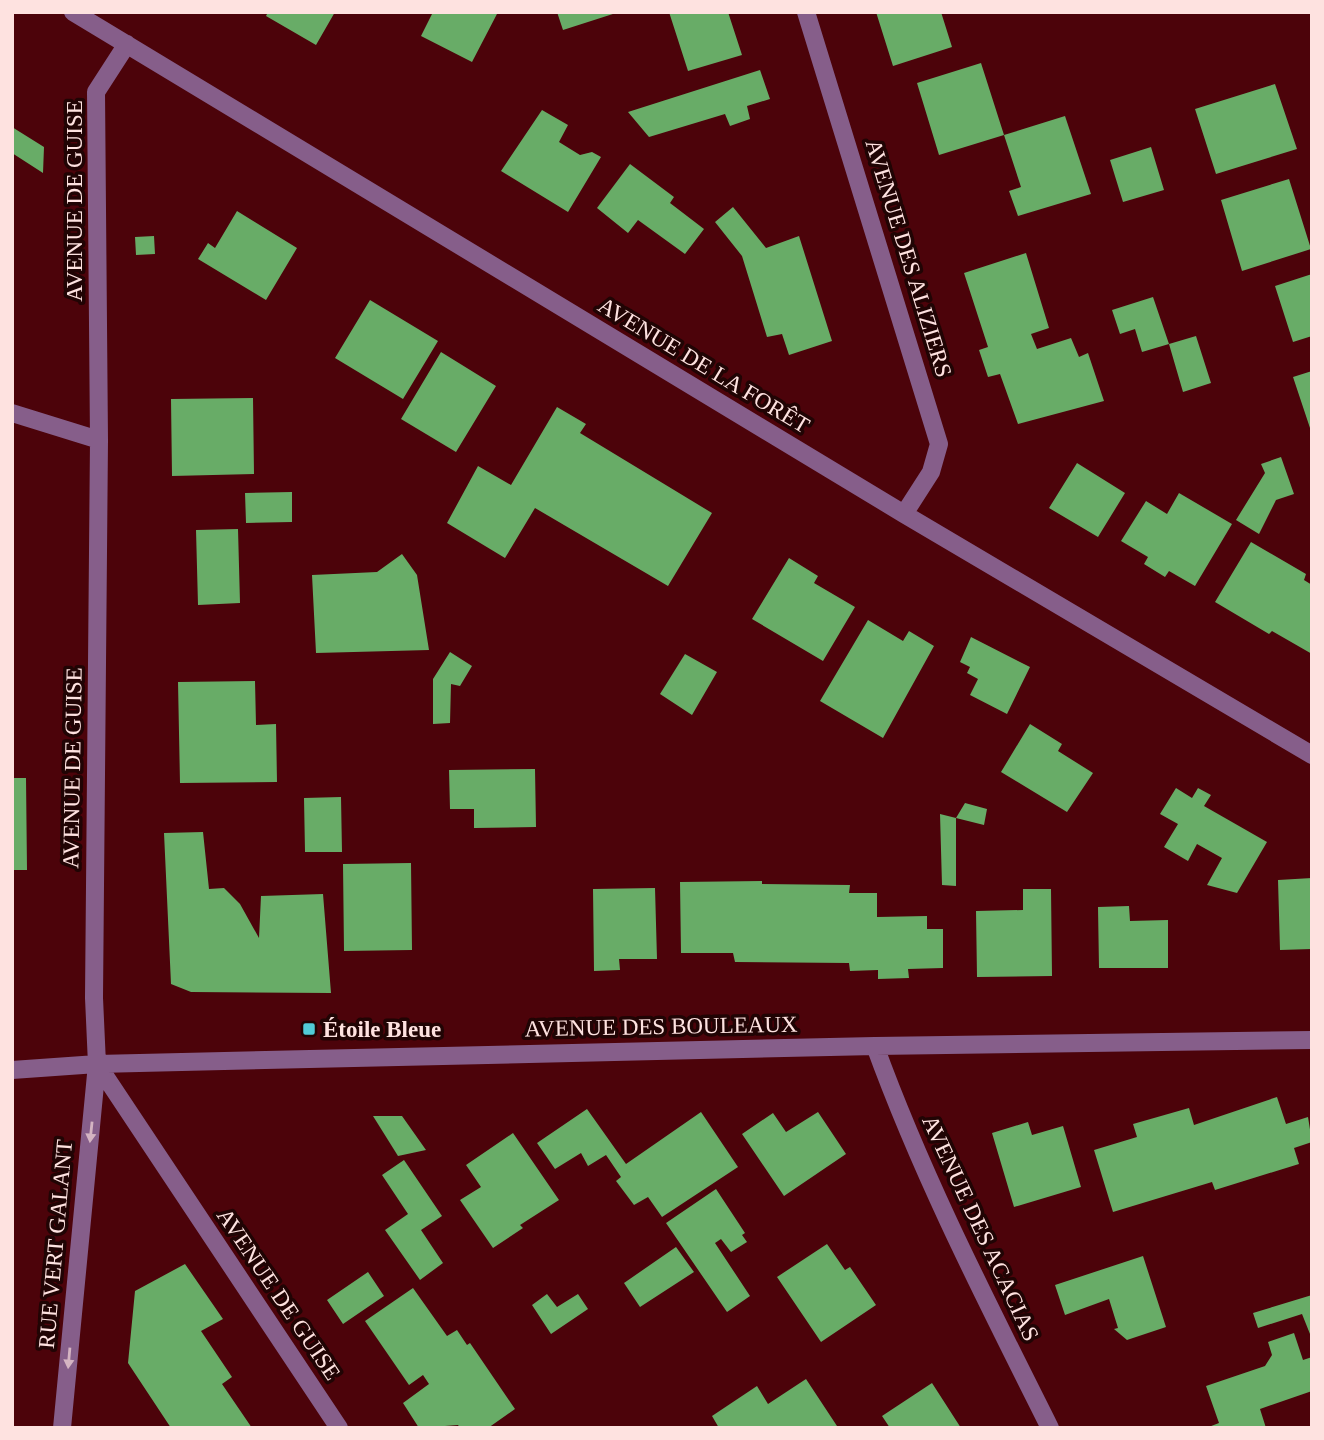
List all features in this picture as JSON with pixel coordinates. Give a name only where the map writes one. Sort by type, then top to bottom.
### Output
[{"type":"street","name":"AVENUE DE LA FORÊT","points":[[73,12],[904,514],[1312,755]]},
{"type":"street","name":"AVENUE DES ALIZIERS","points":[[806,12],[939,443],[931,472],[904,514]]},
{"type":"street","name":"AVENUE DE GUISE","points":[[127,44],[96,92],[99,440],[94,984],[97,1064],[338,1428]]},
{"type":"street","points":[[12,413],[99,440]]},
{"type":"street","name":"AVENUE DES BOULEAUX","points":[[12,1070],[97,1064],[875,1046],[1312,1040]]},
{"type":"street","name":"AVENUE DES ACACIAS","points":[[875,1046],[902,1119],[1050,1428]]},
{"type":"street","name":"RUE VERT GALANT","points":[[62,1428],[97,1064]]},
{"type":"building","points":[[268,12],[335,12],[316,45],[266,16]]},
{"type":"building","points":[[433,12],[498,12],[472,62],[421,36]]},
{"type":"building","points":[[557,12],[616,12],[616,13],[563,30]]},
{"type":"building","points":[[669,12],[728,12],[742,55],[688,71]]},
{"type":"building","points":[[876,12],[941,12],[952,47],[893,66]]},
{"type":"building","points":[[981,63],[1004,135],[939,155],[917,83]]},
{"type":"building","points":[[760,70],[770,99],[747,106],[750,119],[730,126],[725,114],[649,137],[628,112]]},
{"type":"building","points":[[1275,84],[1297,149],[1216,174],[1195,109]]},
{"type":"building","points":[[542,110],[568,125],[559,142],[580,155],[592,152],[601,157],[568,212],[501,171]]},
{"type":"building","points":[[1065,116],[1091,194],[1018,216],[1009,191],[1021,187],[1004,135]]},
{"type":"building","points":[[12,127],[44,147],[43,173],[12,153]]},
{"type":"building","points":[[1151,147],[1164,190],[1123,202],[1110,160]]},
{"type":"building","points":[[630,164],[674,197],[670,203],[704,229],[685,254],[638,220],[628,233],[597,208]]},
{"type":"building","points":[[1289,179],[1311,249],[1242,271],[1221,200]]},
{"type":"building","points":[[733,207],[766,248],[799,236],[832,341],[789,355],[782,334],[767,337],[742,256],[715,222]]},
{"type":"building","points":[[237,211],[297,248],[266,300],[198,259],[208,243],[215,248]]},
{"type":"building","points":[[154,236],[155,254],[136,255],[135,237]]},
{"type":"building","points":[[1026,253],[1049,328],[1031,334],[1037,349],[1071,338],[1079,357],[1088,353],[1104,401],[1018,424],[1000,374],[988,377],[979,350],[988,347],[964,273]]},
{"type":"building","points":[[1312,274],[1312,336],[1293,342],[1275,286]]},
{"type":"building","points":[[1153,297],[1169,344],[1142,352],[1135,329],[1120,334],[1112,310]]},
{"type":"building","points":[[370,300],[438,341],[403,399],[335,358]]},
{"type":"building","points":[[1196,336],[1211,383],[1183,392],[1169,344]]},
{"type":"building","points":[[441,352],[496,386],[456,452],[401,419]]},
{"type":"building","points":[[1312,371],[1312,431],[1311,431],[1293,377]]},
{"type":"building","points":[[253,398],[254,474],[172,476],[171,399]]},
{"type":"building","points":[[557,407],[586,424],[580,433],[712,513],[668,586],[535,508],[505,558],[447,523],[478,466],[511,485]]},
{"type":"building","points":[[1281,457],[1294,494],[1276,500],[1259,534],[1236,520],[1265,473],[1261,464]]},
{"type":"building","points":[[1077,463],[1125,493],[1098,537],[1049,508]]},
{"type":"building","points":[[292,492],[292,522],[246,523],[245,493]]},
{"type":"building","points":[[1179,493],[1232,524],[1195,586],[1169,571],[1165,577],[1144,564],[1148,557],[1121,541],[1146,501],[1167,514]]},
{"type":"building","points":[[238,529],[240,603],[198,605],[196,530]]},
{"type":"building","points":[[1251,542],[1306,574],[1304,580],[1312,585],[1312,654],[1272,631],[1269,634],[1215,602]]},
{"type":"building","points":[[402,554],[417,575],[429,650],[316,653],[312,575],[377,572]]},
{"type":"building","points":[[789,558],[818,576],[814,583],[855,607],[823,661],[752,619]]},
{"type":"building","points":[[868,620],[903,641],[909,631],[934,646],[883,738],[820,701]]},
{"type":"building","points":[[971,637],[1030,667],[1007,714],[970,695],[978,679],[967,673],[970,667],[960,662]]},
{"type":"building","points":[[450,652],[472,666],[460,686],[451,684],[450,723],[433,724],[433,679]]},
{"type":"building","points":[[685,654],[717,672],[692,715],[660,694]]},
{"type":"building","points":[[255,681],[256,725],[276,724],[277,782],[180,783],[178,682]]},
{"type":"building","points":[[1030,724],[1062,744],[1058,751],[1093,773],[1067,812],[1001,772]]},
{"type":"building","points":[[535,769],[536,827],[474,828],[474,809],[450,809],[449,770]]},
{"type":"building","points":[[12,778],[26,778],[27,870],[12,870]]},
{"type":"building","points":[[1176,788],[1192,798],[1198,788],[1211,795],[1204,806],[1267,842],[1237,893],[1207,885],[1222,858],[1197,844],[1188,861],[1164,847],[1178,824],[1160,814]]},
{"type":"building","points":[[341,797],[342,852],[305,852],[304,798]]},
{"type":"building","points":[[965,803],[987,809],[984,825],[956,818]]},
{"type":"building","points":[[940,814],[956,818],[956,886],[942,885]]},
{"type":"building","points":[[203,832],[209,889],[224,888],[240,904],[259,938],[261,896],[323,894],[331,993],[191,992],[171,984],[164,833]]},
{"type":"building","points":[[411,863],[412,950],[344,951],[343,864]]},
{"type":"building","points":[[1312,878],[1312,949],[1280,950],[1278,880]]},
{"type":"building","points":[[762,881],[762,884],[850,885],[849,893],[877,893],[877,917],[927,916],[927,929],[943,929],[943,968],[908,969],[909,978],[878,979],[878,970],[850,971],[849,963],[735,962],[733,953],[681,953],[680,882]]},
{"type":"building","points":[[655,888],[657,959],[619,959],[620,970],[594,971],[593,889]]},
{"type":"building","points":[[1023,889],[1051,889],[1052,976],[977,977],[976,911],[1023,910]]},
{"type":"building","points":[[1129,906],[1130,921],[1168,920],[1168,968],[1099,968],[1098,907]]},
{"type":"building","points":[[1277,1097],[1286,1124],[1308,1117],[1312,1142],[1294,1148],[1299,1164],[1215,1190],[1212,1182],[1113,1212],[1094,1150],[1137,1137],[1133,1124],[1189,1108],[1194,1125]]},
{"type":"building","points":[[587,1109],[626,1164],[701,1112],[738,1167],[662,1217],[648,1197],[634,1205],[616,1181],[621,1177],[606,1155],[588,1166],[581,1153],[555,1169],[537,1143]]},
{"type":"building","points":[[818,1112],[846,1154],[784,1196],[742,1134],[773,1113],[786,1132]]},
{"type":"building","points":[[373,1116],[402,1116],[426,1150],[398,1156]]},
{"type":"building","points":[[1028,1122],[1032,1135],[1063,1126],[1081,1187],[1014,1207],[992,1133]]},
{"type":"building","points":[[513,1133],[559,1200],[520,1225],[523,1228],[493,1248],[460,1200],[481,1187],[466,1165]]},
{"type":"building","points":[[404,1160],[442,1216],[421,1230],[443,1263],[420,1280],[385,1230],[408,1214],[382,1175]]},
{"type":"building","points":[[716,1189],[745,1233],[742,1235],[747,1242],[731,1252],[721,1239],[715,1243],[750,1296],[727,1312],[666,1223]]},
{"type":"building","points":[[827,1244],[845,1270],[850,1267],[876,1305],[821,1342],[777,1277]]},
{"type":"building","points":[[676,1247],[694,1272],[640,1307],[624,1283]]},
{"type":"building","points":[[1143,1256],[1166,1327],[1127,1340],[1114,1329],[1118,1328],[1109,1299],[1065,1315],[1055,1285]]},
{"type":"building","points":[[185,1264],[223,1319],[201,1331],[232,1377],[222,1384],[252,1428],[171,1428],[128,1363],[135,1291]]},
{"type":"building","points":[[368,1272],[384,1296],[343,1324],[327,1300]]},
{"type":"building","points":[[413,1288],[447,1336],[457,1330],[467,1345],[470,1343],[515,1409],[488,1428],[460,1428],[458,1425],[419,1428],[403,1403],[429,1384],[423,1375],[409,1385],[365,1321]]},
{"type":"building","points":[[547,1294],[557,1307],[578,1294],[588,1309],[551,1334],[532,1305]]},
{"type":"building","points":[[1312,1295],[1312,1339],[1302,1314],[1258,1328],[1253,1313]]},
{"type":"building","points":[[1294,1333],[1303,1360],[1312,1357],[1312,1391],[1260,1409],[1266,1428],[1206,1428],[1219,1423],[1206,1386],[1265,1366],[1272,1355],[1268,1342]]},
{"type":"building","points":[[806,1379],[837,1426],[835,1428],[719,1428],[712,1416],[757,1386],[768,1404]]},
{"type":"building","points":[[932,1383],[961,1428],[890,1428],[882,1416]]},
{"type":"place","name":"Étoile Bleue","points":[[309,1029]]}]
